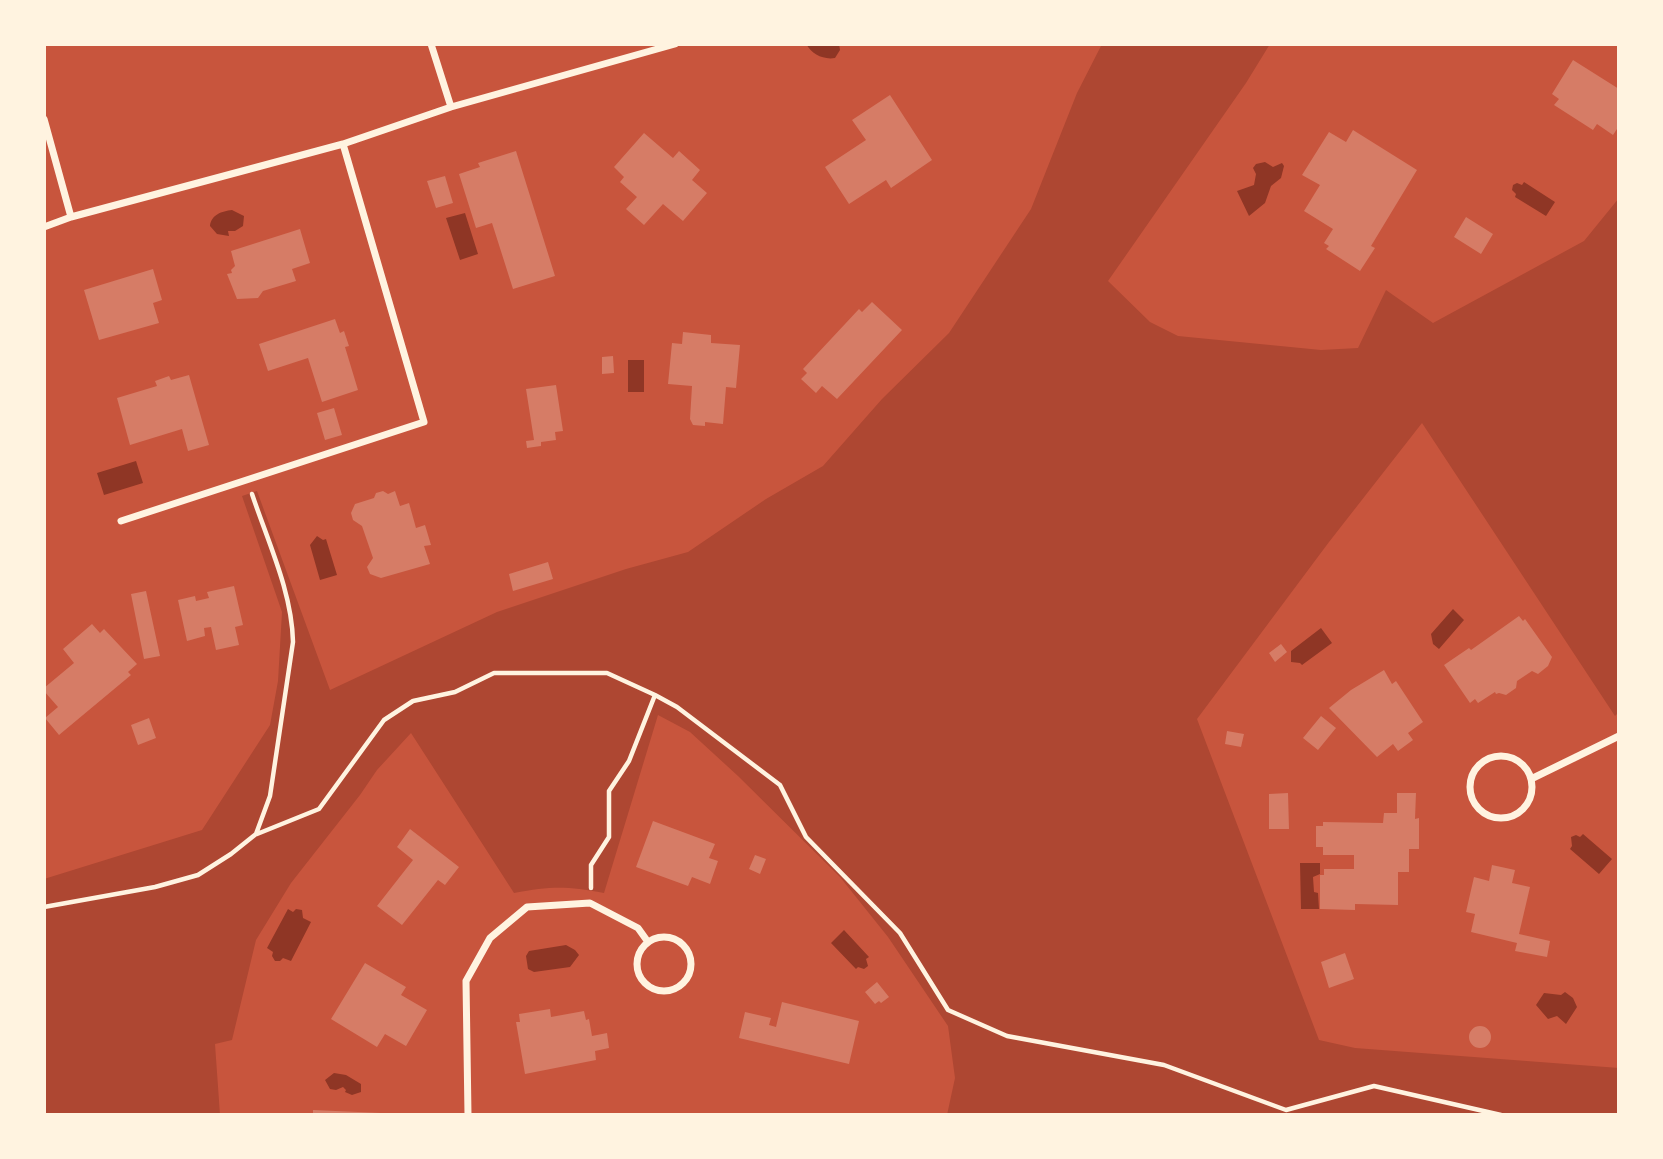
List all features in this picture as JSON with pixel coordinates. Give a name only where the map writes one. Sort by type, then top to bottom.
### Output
[{"type":"street","points":[[431,44],[451,107]]},
{"type":"street","points":[[44,227],[71,217],[343,144],[451,107],[676,44]]},
{"type":"street","points":[[44,119],[71,217]]},
{"type":"street","points":[[121,521],[424,422],[343,144]]},
{"type":"street","points":[[1531,779],[1619,736]]},
{"type":"street","points":[[1505,756],[1517,760],[1526,768],[1531,779],[1532,792],[1528,803],[1520,812],[1509,818],[1496,818],[1485,814],[1475,806],[1470,795],[1469,783],[1474,771],[1482,762],[1493,757],[1505,756]]},
{"type":"street","points":[[468,1115],[466,981],[490,938],[527,907],[590,903],[638,928],[648,942]]},
{"type":"street","points":[[667,937],[684,946],[689,954],[691,964],[685,982],[677,989],[656,991],[647,986],[641,978],[637,963],[642,948],[648,942],[667,937]]},
{"type":"path","points":[[247,480],[293,620],[293,642],[270,796],[256,834]]},
{"type":"path","points":[[44,907],[155,887],[198,875],[256,834],[319,808],[384,720],[413,701],[455,692],[494,673],[607,673],[677,707],[780,785],[806,837],[900,933],[948,1010],[1007,1036],[1164,1065],[1286,1110],[1374,1086],[1501,1115]]},
{"type":"path","points":[[590,903],[591,864],[609,837],[609,791],[629,761],[655,695]]},
{"type":"shaded area","points":[[806,44],[839,44],[840,50],[835,58],[826,58],[815,53]]},
{"type":"shaded area","points":[[1102,44],[1270,44],[1246,83],[1108,281],[1150,322],[1178,336],[1321,350],[1358,348],[1386,290],[1433,323],[1584,241],[1619,198],[1619,712],[1615,716],[1422,423],[1197,719],[1319,1040],[1355,1048],[1619,1068],[1619,1115],[947,1115],[955,1078],[948,1026],[888,937],[840,877],[738,776],[690,732],[658,715],[604,893],[559,888],[514,893],[411,733],[377,770],[291,883],[256,940],[232,1040],[215,1044],[220,1115],[44,1115],[44,879],[202,830],[270,725],[278,681],[282,612],[242,496],[257,491],[330,690],[497,612],[626,569],[688,552],[766,499],[823,466],[882,399],[949,333],[1031,209],[1077,93]]},
{"type":"shaded area","points":[[1265,162],[1273,167],[1282,163],[1284,166],[1281,178],[1271,186],[1265,203],[1249,216],[1237,191],[1254,185],[1256,174],[1253,168],[1256,164]]},
{"type":"shaded area","points":[[1524,182],[1555,202],[1546,216],[1515,197],[1513,185],[1522,185]]},
{"type":"shaded area","points":[[232,210],[244,216],[243,226],[235,231],[228,231],[229,236],[217,234],[210,226],[212,219]]},
{"type":"shaded area","points":[[465,213],[478,254],[460,260],[446,218]]},
{"type":"shaded area","points":[[628,360],[644,360],[644,392],[628,392]]},
{"type":"shaded area","points":[[136,461],[143,483],[104,495],[97,473]]},
{"type":"shaded area","points":[[317,536],[326,539],[337,575],[320,580],[310,545]]},
{"type":"shaded area","points":[[1453,609],[1464,620],[1439,649],[1433,644],[1431,634]]},
{"type":"shaded area","points":[[1321,628],[1332,643],[1302,665],[1291,662],[1291,651]]},
{"type":"shaded area","points":[[1583,834],[1612,859],[1599,874],[1570,849],[1571,837],[1580,837]]},
{"type":"shaded area","points":[[1300,863],[1320,863],[1320,874],[1313,877],[1319,909],[1301,909]]},
{"type":"shaded area","points":[[288,909],[293,912],[296,909],[302,910],[303,918],[311,922],[291,961],[283,958],[275,961],[273,952],[267,948]]},
{"type":"shaded area","points":[[844,930],[869,957],[866,959],[868,966],[864,969],[856,969],[831,943]]},
{"type":"shaded area","points":[[566,945],[579,955],[570,967],[534,972],[528,969],[526,956],[529,951]]},
{"type":"shaded area","points":[[1565,992],[1573,998],[1577,1007],[1566,1024],[1557,1016],[1548,1019],[1536,1005],[1544,993],[1561,995]]},
{"type":"shaded area","points":[[334,1073],[346,1075],[361,1084],[361,1092],[352,1095],[345,1092],[343,1087],[330,1089],[325,1080]]},
{"type":"building","points":[[1573,60],[1619,89],[1619,126],[1613,135],[1597,124],[1593,130],[1554,105],[1559,99],[1552,94]]},
{"type":"building","points":[[890,95],[932,160],[891,188],[886,180],[849,204],[825,167],[866,140],[852,120]]},
{"type":"building","points":[[1353,130],[1417,170],[1371,246],[1375,248],[1360,271],[1326,249],[1329,246],[1324,243],[1333,229],[1304,211],[1320,185],[1302,175],[1329,132],[1346,142]]},
{"type":"building","points":[[644,133],[673,158],[679,151],[700,170],[692,180],[707,193],[683,221],[663,204],[644,225],[626,209],[637,197],[620,182],[624,177],[614,167]]},
{"type":"building","points":[[516,151],[555,276],[513,289],[492,223],[476,228],[459,174],[480,167],[478,163]]},
{"type":"building","points":[[445,176],[453,203],[436,208],[427,181]]},
{"type":"building","points":[[1466,217],[1493,234],[1481,254],[1454,237]]},
{"type":"building","points":[[300,229],[310,263],[292,269],[296,281],[263,291],[258,298],[237,299],[227,274],[232,273],[231,270],[235,266],[231,251]]},
{"type":"building","points":[[153,269],[162,300],[153,303],[159,323],[99,340],[84,290]]},
{"type":"building","points":[[872,302],[902,330],[837,399],[822,386],[816,393],[801,379],[807,373],[803,369],[859,309],[862,312]]},
{"type":"building","points":[[335,319],[340,333],[344,331],[349,346],[345,347],[358,390],[322,402],[308,358],[268,371],[259,344]]},
{"type":"building","points":[[683,332],[711,335],[711,343],[740,345],[736,388],[726,387],[723,424],[705,422],[705,426],[693,425],[690,419],[692,386],[668,384],[672,343],[682,344]]},
{"type":"building","points":[[613,356],[614,373],[602,374],[602,357]]},
{"type":"building","points":[[189,375],[209,445],[188,451],[182,429],[130,445],[117,398],[157,386],[155,381],[169,376],[171,380]]},
{"type":"building","points":[[556,385],[563,431],[555,432],[556,440],[527,448],[526,441],[534,440],[526,389]]},
{"type":"building","points":[[334,408],[342,435],[325,440],[317,413]]},
{"type":"building","points":[[383,491],[388,494],[395,491],[400,506],[409,503],[416,528],[425,525],[431,545],[424,546],[430,564],[381,578],[370,574],[367,567],[373,558],[362,526],[353,520],[351,513],[355,504],[374,498],[376,493]]},
{"type":"building","points":[[548,562],[553,579],[513,591],[509,574]]},
{"type":"building","points":[[234,586],[243,625],[235,627],[239,645],[216,650],[211,627],[204,628],[205,636],[187,641],[178,600],[195,596],[196,601],[209,598],[207,592]]},
{"type":"building","points":[[146,591],[160,656],[144,659],[131,594]]},
{"type":"building","points":[[1519,616],[1523,621],[1525,619],[1552,657],[1548,666],[1538,674],[1532,671],[1517,681],[1516,688],[1506,695],[1495,692],[1478,703],[1475,699],[1470,703],[1444,665],[1469,648],[1471,650]]},
{"type":"building","points":[[92,624],[100,633],[104,629],[137,664],[128,672],[131,675],[59,735],[45,718],[58,707],[44,688],[74,663],[63,649]]},
{"type":"building","points":[[1281,644],[1287,652],[1275,662],[1269,653]]},
{"type":"building","points":[[1384,670],[1392,684],[1396,681],[1423,722],[1408,733],[1413,740],[1398,751],[1393,744],[1377,757],[1329,708],[1351,690]]},
{"type":"building","points":[[1321,716],[1336,728],[1318,750],[1303,738]]},
{"type":"building","points":[[149,718],[156,738],[138,745],[131,725]]},
{"type":"building","points":[[1227,731],[1244,734],[1241,747],[1225,744]]},
{"type":"building","points":[[1288,793],[1289,829],[1269,829],[1269,794]]},
{"type":"building","points":[[1397,793],[1416,793],[1415,819],[1419,818],[1419,849],[1409,849],[1409,872],[1398,872],[1398,905],[1355,904],[1355,910],[1320,909],[1320,875],[1324,875],[1324,869],[1354,869],[1354,855],[1323,855],[1323,847],[1316,847],[1316,826],[1323,826],[1323,822],[1383,823],[1384,813],[1397,813]]},
{"type":"building","points":[[653,821],[715,844],[709,858],[718,861],[710,884],[692,877],[688,886],[636,867]]},
{"type":"building","points":[[410,829],[459,867],[445,885],[438,880],[402,925],[377,906],[413,860],[397,847]]},
{"type":"building","points":[[755,855],[766,859],[760,874],[749,869]]},
{"type":"building","points":[[1492,865],[1515,870],[1512,883],[1530,887],[1519,934],[1550,941],[1547,957],[1515,951],[1517,943],[1471,932],[1475,914],[1466,912],[1474,877],[1489,881]]},
{"type":"building","points":[[1345,953],[1354,979],[1329,988],[1321,962]]},
{"type":"building","points":[[365,963],[406,987],[401,995],[427,1010],[406,1046],[385,1034],[377,1047],[331,1019]]},
{"type":"building","points":[[877,982],[889,997],[875,1004],[865,992]]},
{"type":"building","points":[[782,1002],[859,1021],[849,1064],[739,1038],[745,1012],[771,1018],[769,1025],[776,1027]]},
{"type":"building","points":[[550,1009],[551,1017],[584,1011],[586,1020],[589,1019],[592,1036],[607,1033],[609,1048],[595,1051],[596,1060],[525,1074],[516,1022],[520,1022],[519,1014]]},
{"type":"building","points":[[1480,1026],[1488,1029],[1491,1037],[1488,1045],[1480,1048],[1472,1045],[1469,1037],[1472,1029]]},
{"type":"building","points":[[313,1110],[381,1113],[313,1115]]}]
